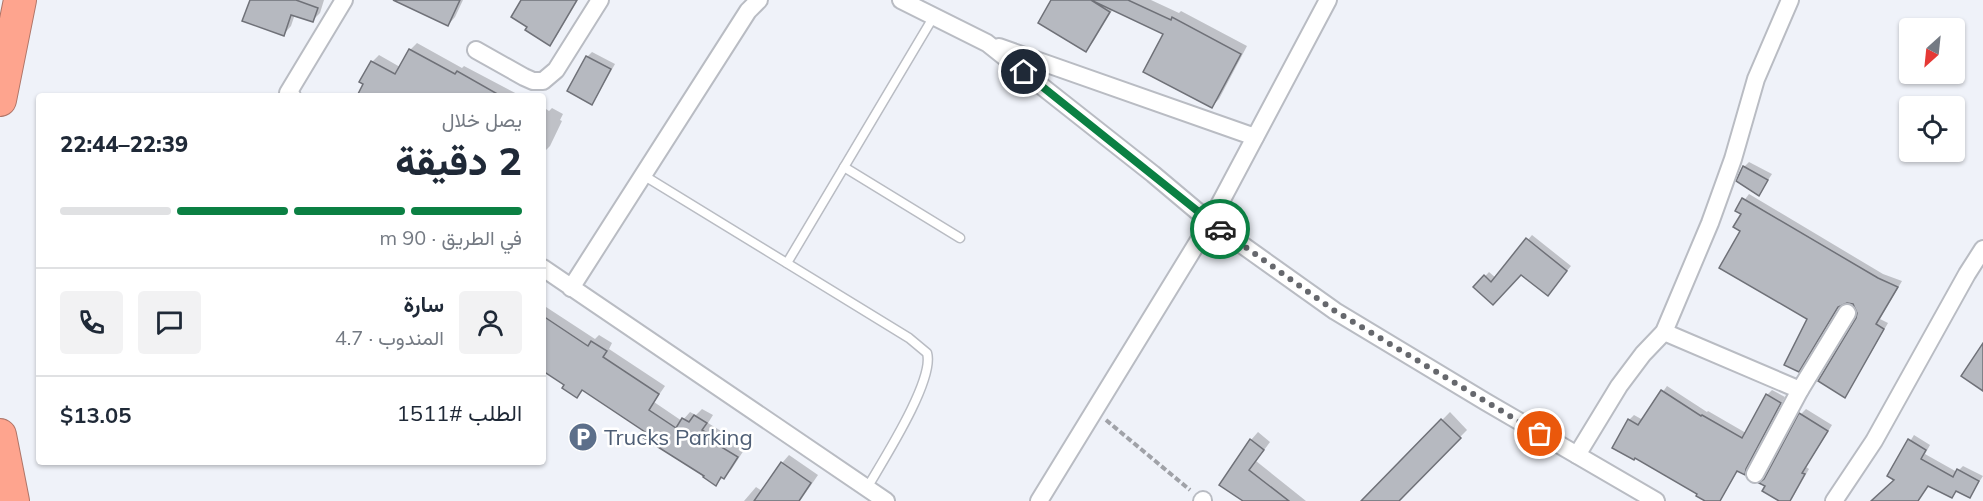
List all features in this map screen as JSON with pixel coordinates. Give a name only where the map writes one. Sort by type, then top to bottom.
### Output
[{"type":"highway","points":[[0,100],[20,0]]},
{"type":"highway","points":[[0,435],[13,501]]},
{"type":"street","points":[[288,93],[344,0]]},
{"type":"street","points":[[476,50],[524,77],[533,81],[543,81],[556,70],[600,0]]},
{"type":"street","points":[[901,0],[987,43],[1255,137]]},
{"type":"street","points":[[1039,501],[1210,222],[1328,0]]},
{"type":"street","points":[[1577,455],[1619,386],[1643,354],[1665,332],[1710,223],[1733,159],[1756,79],[1790,0]]},
{"type":"street","points":[[572,288],[752,4]]},
{"type":"street","points":[[987,43],[1144,166],[1210,222],[1335,311],[1656,501]]},
{"type":"street","points":[[1834,501],[1874,441],[1983,249]]},
{"type":"street","points":[[546,270],[885,501]]},
{"type":"street","points":[[1755,474],[1800,390],[1847,313]]},
{"type":"street","points":[[1665,332],[1800,390]]},
{"type":"lane","points":[[787,263],[934,16]]},
{"type":"lane","points":[[844,167],[960,238]]},
{"type":"lane","points":[[643,175],[909,338],[927,353],[928,366],[918,395],[867,488]]},
{"type":"path","points":[[1095,411],[1202,500]]},
{"type":"building","points":[[250,0],[296,0],[318,8],[313,22],[291,15],[284,36],[242,21]]},
{"type":"building","points":[[393,0],[460,0],[448,26]]},
{"type":"building","points":[[521,0],[577,0],[550,46],[525,30],[527,27],[511,17]]},
{"type":"building","points":[[1051,0],[1091,0],[1110,12],[1086,52],[1038,23]]},
{"type":"building","points":[[1091,0],[1128,0],[1171,20],[1172,17],[1241,54],[1212,108],[1143,72],[1163,34]]},
{"type":"building","points":[[409,49],[455,74],[457,71],[496,93],[358,93],[363,84],[359,82],[371,61],[395,74]]},
{"type":"building","points":[[586,56],[611,69],[592,105],[567,91]]},
{"type":"building","points":[[1743,166],[1768,180],[1759,196],[1736,181]]},
{"type":"building","points":[[1742,198],[1878,278],[1898,287],[1876,324],[1884,329],[1845,398],[1818,381],[1856,318],[1857,313],[1853,304],[1847,303],[1838,307],[1799,372],[1784,365],[1807,319],[1719,268],[1740,231],[1733,227],[1741,214],[1735,211]]},
{"type":"building","points":[[1526,238],[1567,271],[1548,296],[1521,275],[1493,305],[1473,287],[1484,275],[1491,282]]},
{"type":"building","points":[[546,318],[588,346],[591,341],[607,351],[603,357],[659,394],[649,410],[676,428],[682,418],[689,422],[694,415],[707,423],[702,430],[715,438],[713,442],[738,457],[724,479],[721,477],[716,486],[642,437],[645,432],[582,390],[577,398],[562,388],[564,385],[546,373]]},
{"type":"building","points":[[1983,343],[1983,391],[1961,376]]},
{"type":"building","points":[[1661,390],[1701,416],[1742,438],[1766,394],[1781,403],[1745,475],[1737,471],[1720,501],[1705,501],[1635,458],[1634,460],[1612,448],[1628,419],[1638,425]]},
{"type":"building","points":[[1799,413],[1828,431],[1802,473],[1805,474],[1790,501],[1779,501],[1762,491],[1765,486],[1759,483],[1764,479]]},
{"type":"building","points":[[1441,419],[1461,438],[1399,501],[1361,501]]},
{"type":"building","points":[[1250,439],[1264,450],[1249,470],[1289,501],[1243,501],[1219,485]]},
{"type":"building","points":[[1908,439],[1926,450],[1921,459],[1953,477],[1957,469],[1979,481],[1970,498],[1956,491],[1952,498],[1928,486],[1918,501],[1871,501],[1894,480],[1887,476]]},
{"type":"building","points":[[781,462],[811,483],[799,501],[754,501]]},
{"type":"way so far","points":[[1220,229],[1335,311],[1540,434]]},
{"type":"place","name":"Trucks Parking","points":[[583,437]]},
{"type":"route","points":[[1024,72],[1220,229]]}]
